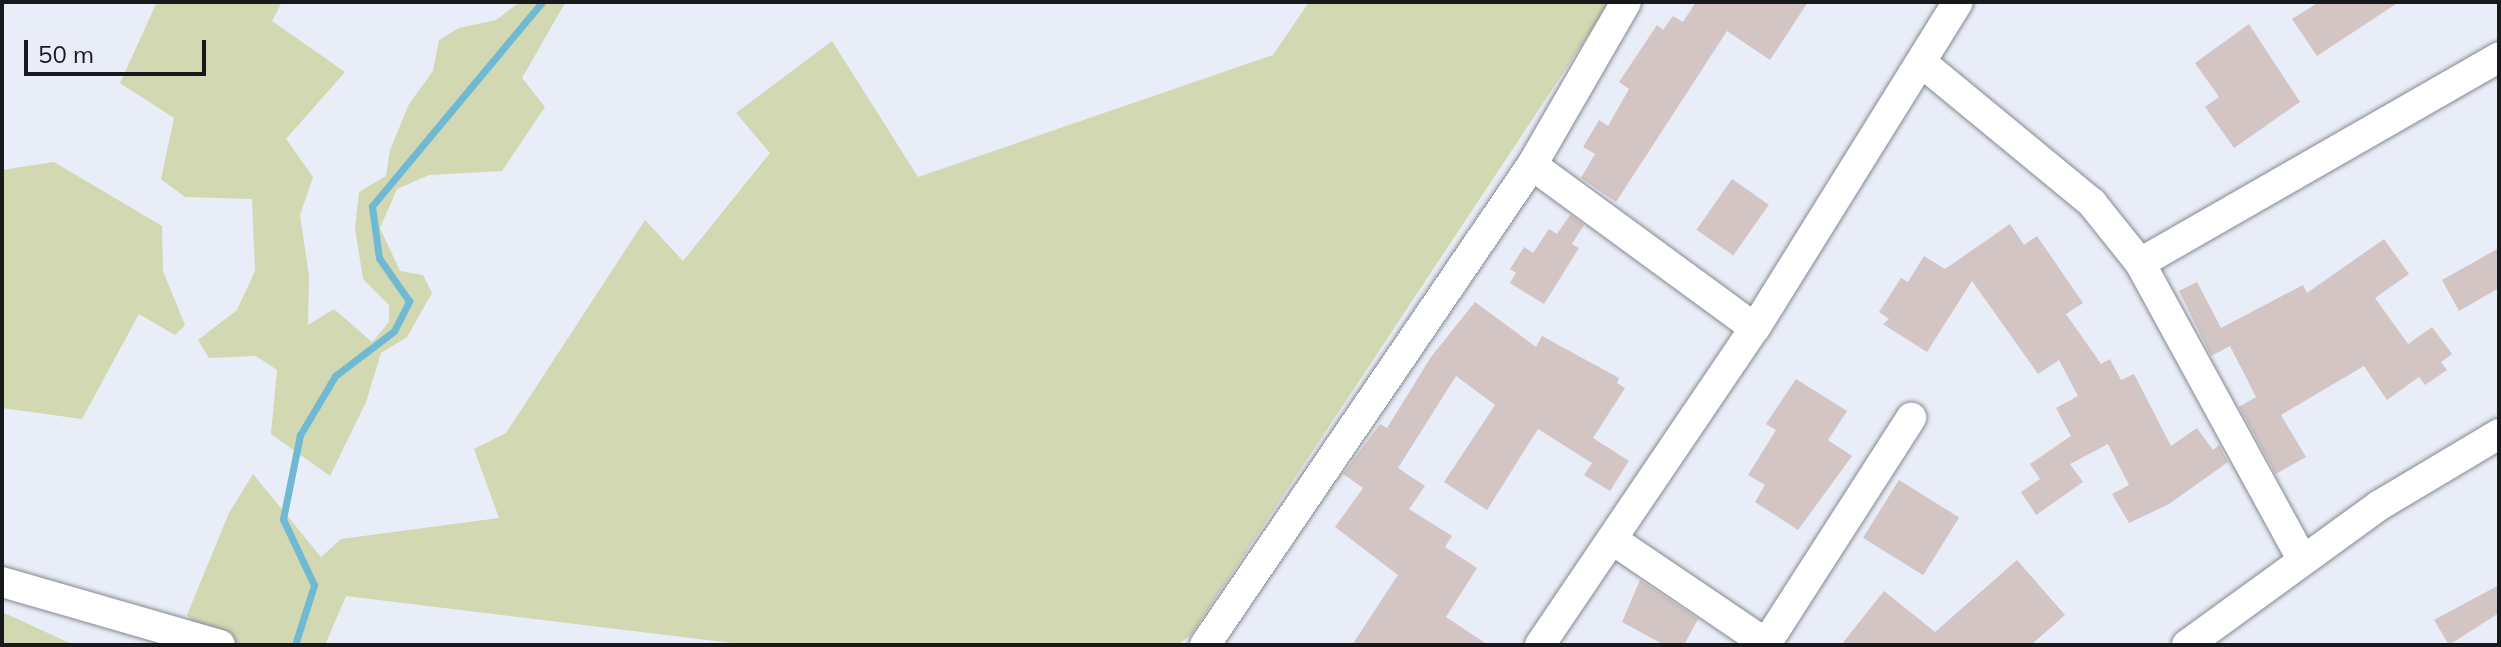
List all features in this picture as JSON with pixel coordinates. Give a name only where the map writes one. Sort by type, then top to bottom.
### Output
[{"type":"street","points":[[1205,645],[1532,165],[1626,2]]},
{"type":"street","points":[[1540,645],[1755,328],[1958,2]]},
{"type":"street","points":[[2140,263],[2499,57]]},
{"type":"street","points":[[1921,62],[2092,203],[2140,263],[2302,559]]},
{"type":"street","points":[[1532,165],[1755,328]]},
{"type":"street","points":[[1613,540],[1767,644],[1911,418]]},
{"type":"street","points":[[2187,645],[2380,505],[2499,434]]},
{"type":"street","points":[[2,582],[220,645]]},
{"type":"green space","points":[[157,2],[282,2],[272,21],[345,72],[286,139],[313,177],[300,215],[309,276],[308,325],[334,309],[372,342],[389,322],[389,305],[363,279],[355,228],[359,192],[386,176],[390,150],[409,104],[433,71],[439,40],[459,28],[496,20],[520,2],[565,3],[522,78],[545,107],[502,171],[429,175],[397,189],[380,228],[400,271],[423,275],[432,293],[407,337],[381,353],[366,402],[330,476],[271,434],[277,370],[256,356],[209,358],[198,340],[237,310],[255,271],[252,199],[185,197],[161,179],[174,118],[120,83]]},
{"type":"green space","points":[[1309,2],[1610,2],[1191,635],[1177,645],[748,645],[346,596],[325,645],[216,645],[187,615],[229,513],[253,474],[321,557],[341,539],[499,518],[474,449],[506,433],[645,220],[683,261],[770,153],[736,113],[832,41],[918,177],[1273,55]]},
{"type":"green space","points":[[54,162],[162,226],[163,271],[185,325],[175,335],[139,314],[82,419],[2,408],[2,170]]},
{"type":"green space","points":[[2,612],[74,645],[2,645]]},
{"type":"building","points":[[1696,2],[1808,2],[1770,60],[1727,31],[1616,202],[1581,178],[1595,154],[1583,147],[1599,120],[1608,126],[1629,89],[1619,82],[1657,25],[1663,30],[1673,16],[1683,22]]},
{"type":"building","points":[[2319,2],[2399,2],[2317,56],[2292,19]]},
{"type":"building","points":[[2249,24],[2300,102],[2234,148],[2205,107],[2219,97],[2195,63]]},
{"type":"building","points":[[1732,179],[1769,205],[1733,256],[1696,230]]},
{"type":"building","points":[[1570,215],[1584,225],[1572,244],[1579,248],[1544,304],[1510,283],[1516,273],[1510,269],[1524,247],[1533,253],[1549,229],[1557,234]]},
{"type":"building","points":[[2010,224],[2024,245],[2037,236],[2083,303],[2066,314],[2101,364],[2110,359],[2121,380],[2134,374],[2171,446],[2197,428],[2213,450],[2219,445],[2228,462],[2169,504],[2129,523],[2112,494],[2129,485],[2108,444],[2070,464],[2083,482],[2036,515],[2021,492],[2040,479],[2030,464],[2071,436],[2056,408],[2078,396],[2059,360],[2038,374],[1972,281],[1927,352],[1883,324],[1889,319],[1879,312],[1901,278],[1908,282],[1924,256],[1945,269]]},
{"type":"building","points":[[2384,239],[2409,274],[2375,298],[2408,344],[2432,327],[2452,354],[2441,362],[2447,370],[2425,385],[2419,377],[2387,400],[2364,366],[2281,415],[2306,457],[2276,474],[2239,407],[2256,397],[2230,346],[2211,356],[2179,291],[2197,282],[2221,328],[2303,285],[2307,293]]},
{"type":"building","points":[[2499,248],[2499,288],[2459,311],[2442,280]]},
{"type":"building","points":[[1475,302],[1536,347],[1542,336],[1619,378],[1617,383],[1625,388],[1593,438],[1629,461],[1610,491],[1584,475],[1592,463],[1538,429],[1487,510],[1444,482],[1495,405],[1456,376],[1398,468],[1425,486],[1409,509],[1452,536],[1445,547],[1477,568],[1446,617],[1488,645],[1352,645],[1398,575],[1335,527],[1363,488],[1343,474],[1380,424],[1387,428],[1431,357]]},
{"type":"building","points":[[1796,379],[1847,411],[1828,440],[1852,456],[1798,530],[1755,502],[1765,485],[1748,475],[1776,430],[1766,424]]},
{"type":"building","points":[[1899,480],[1959,518],[1923,575],[1863,538]]},
{"type":"building","points":[[2017,560],[2065,615],[2031,645],[1841,645],[1884,591],[1935,632]]},
{"type":"building","points":[[1640,580],[1698,619],[1684,645],[1664,645],[1622,622]]},
{"type":"building","points":[[2499,585],[2499,613],[2449,645],[2434,620]]},
{"type":"waterway","points":[[295,645],[314,585],[283,519],[300,435],[335,376],[394,331],[409,301],[379,258],[372,206],[542,2]]}]
